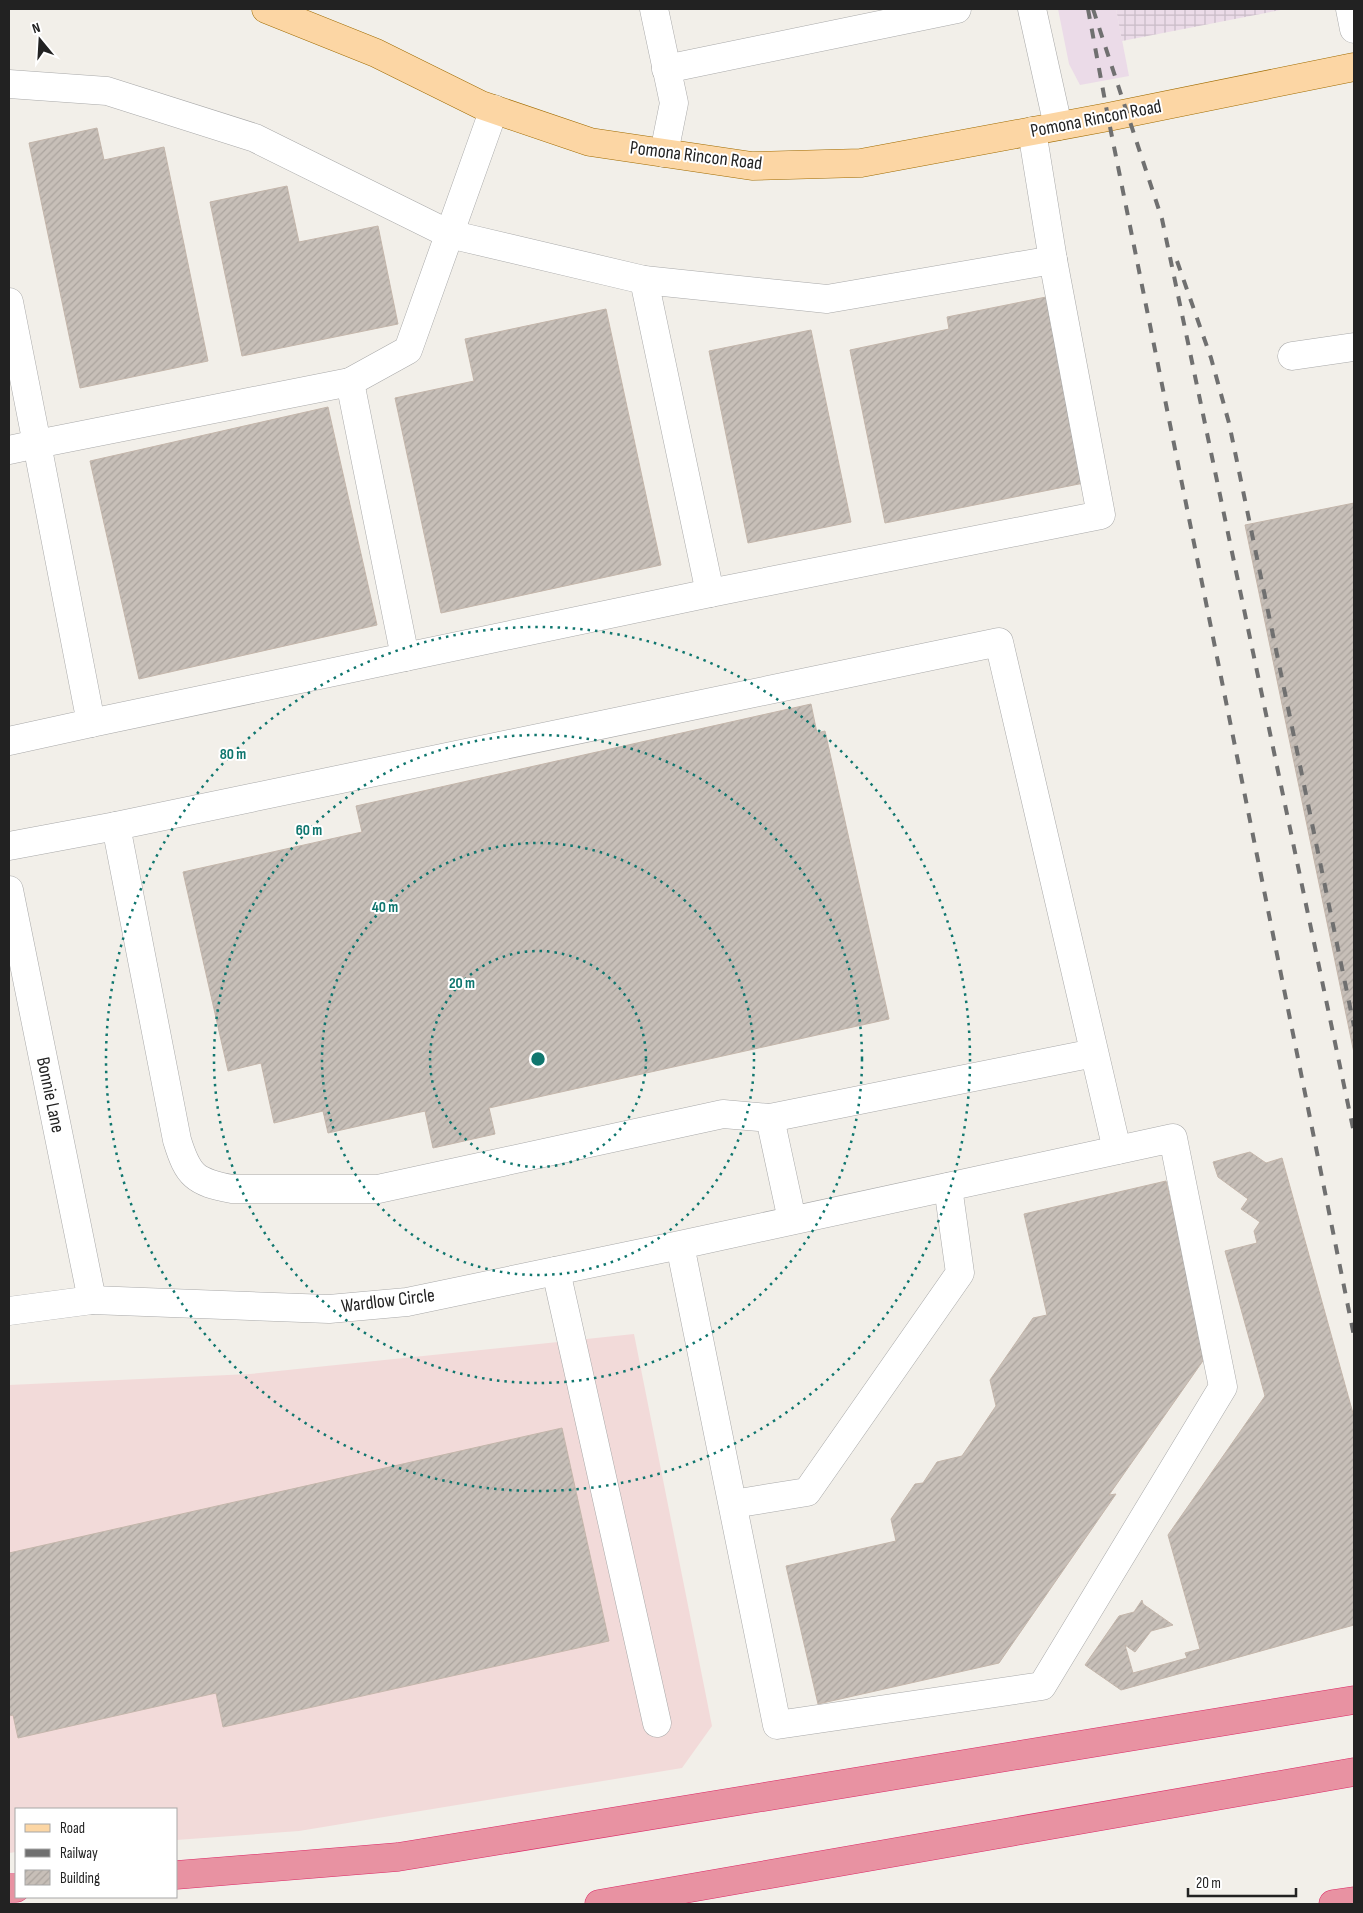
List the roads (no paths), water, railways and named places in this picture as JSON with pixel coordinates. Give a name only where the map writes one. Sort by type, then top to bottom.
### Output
[{"type":"highway","points":[[178,1875],[398,1857],[1354,1700]]},
{"type":"highway","points":[[599,1904],[1354,1772]]},
{"type":"highway","points":[[1333,1904],[1354,1901]]},
{"type":"main road","name":"Pomona Rincon Road","points":[[266,9],[376,53],[481,105],[590,142],[752,166],[861,163],[1058,126],[1354,66]]},
{"type":"street","points":[[654,9],[674,103],[664,153]]},
{"type":"street","points":[[666,69],[957,9]]},
{"type":"street","points":[[1032,9],[1058,126]]},
{"type":"street","points":[[1350,9],[1354,30]]},
{"type":"street","points":[[9,84],[107,91],[255,138],[448,234],[644,280],[827,298],[1053,260]]},
{"type":"street","points":[[9,450],[350,382],[408,350],[494,109]]},
{"type":"street","points":[[9,741],[405,657],[1101,515],[1053,260],[1032,131]]},
{"type":"street","points":[[644,280],[710,594]]},
{"type":"street","points":[[9,302],[91,723]]},
{"type":"street","points":[[1292,356],[1354,347]]},
{"type":"street","points":[[350,382],[405,657]]},
{"type":"street","points":[[9,846],[116,826],[998,642],[1117,1150]]},
{"type":"street","points":[[116,826],[177,1140],[182,1158],[190,1173],[211,1185],[232,1189],[378,1189],[723,1114],[770,1118],[1094,1053]]},
{"type":"street","name":"Bonnie Lane","points":[[9,890],[92,1300]]},
{"type":"street","points":[[770,1118],[792,1220]]},
{"type":"street","name":"Wardlow Circle","points":[[9,1311],[92,1300],[329,1309],[407,1302],[1173,1138],[1223,1387],[1042,1686],[777,1725],[733,1504]]},
{"type":"street","points":[[680,1245],[733,1504],[807,1492],[960,1272],[948,1187]]},
{"type":"street","points":[[556,1271],[657,1723]]},
{"type":"railway","points":[[1088,9],[1108,117],[1354,1336]]},
{"type":"railway","points":[[1093,9],[1162,219],[1354,1133]]},
{"type":"railway","points":[[1177,261],[1211,358],[1229,423],[1354,1026]]}]
